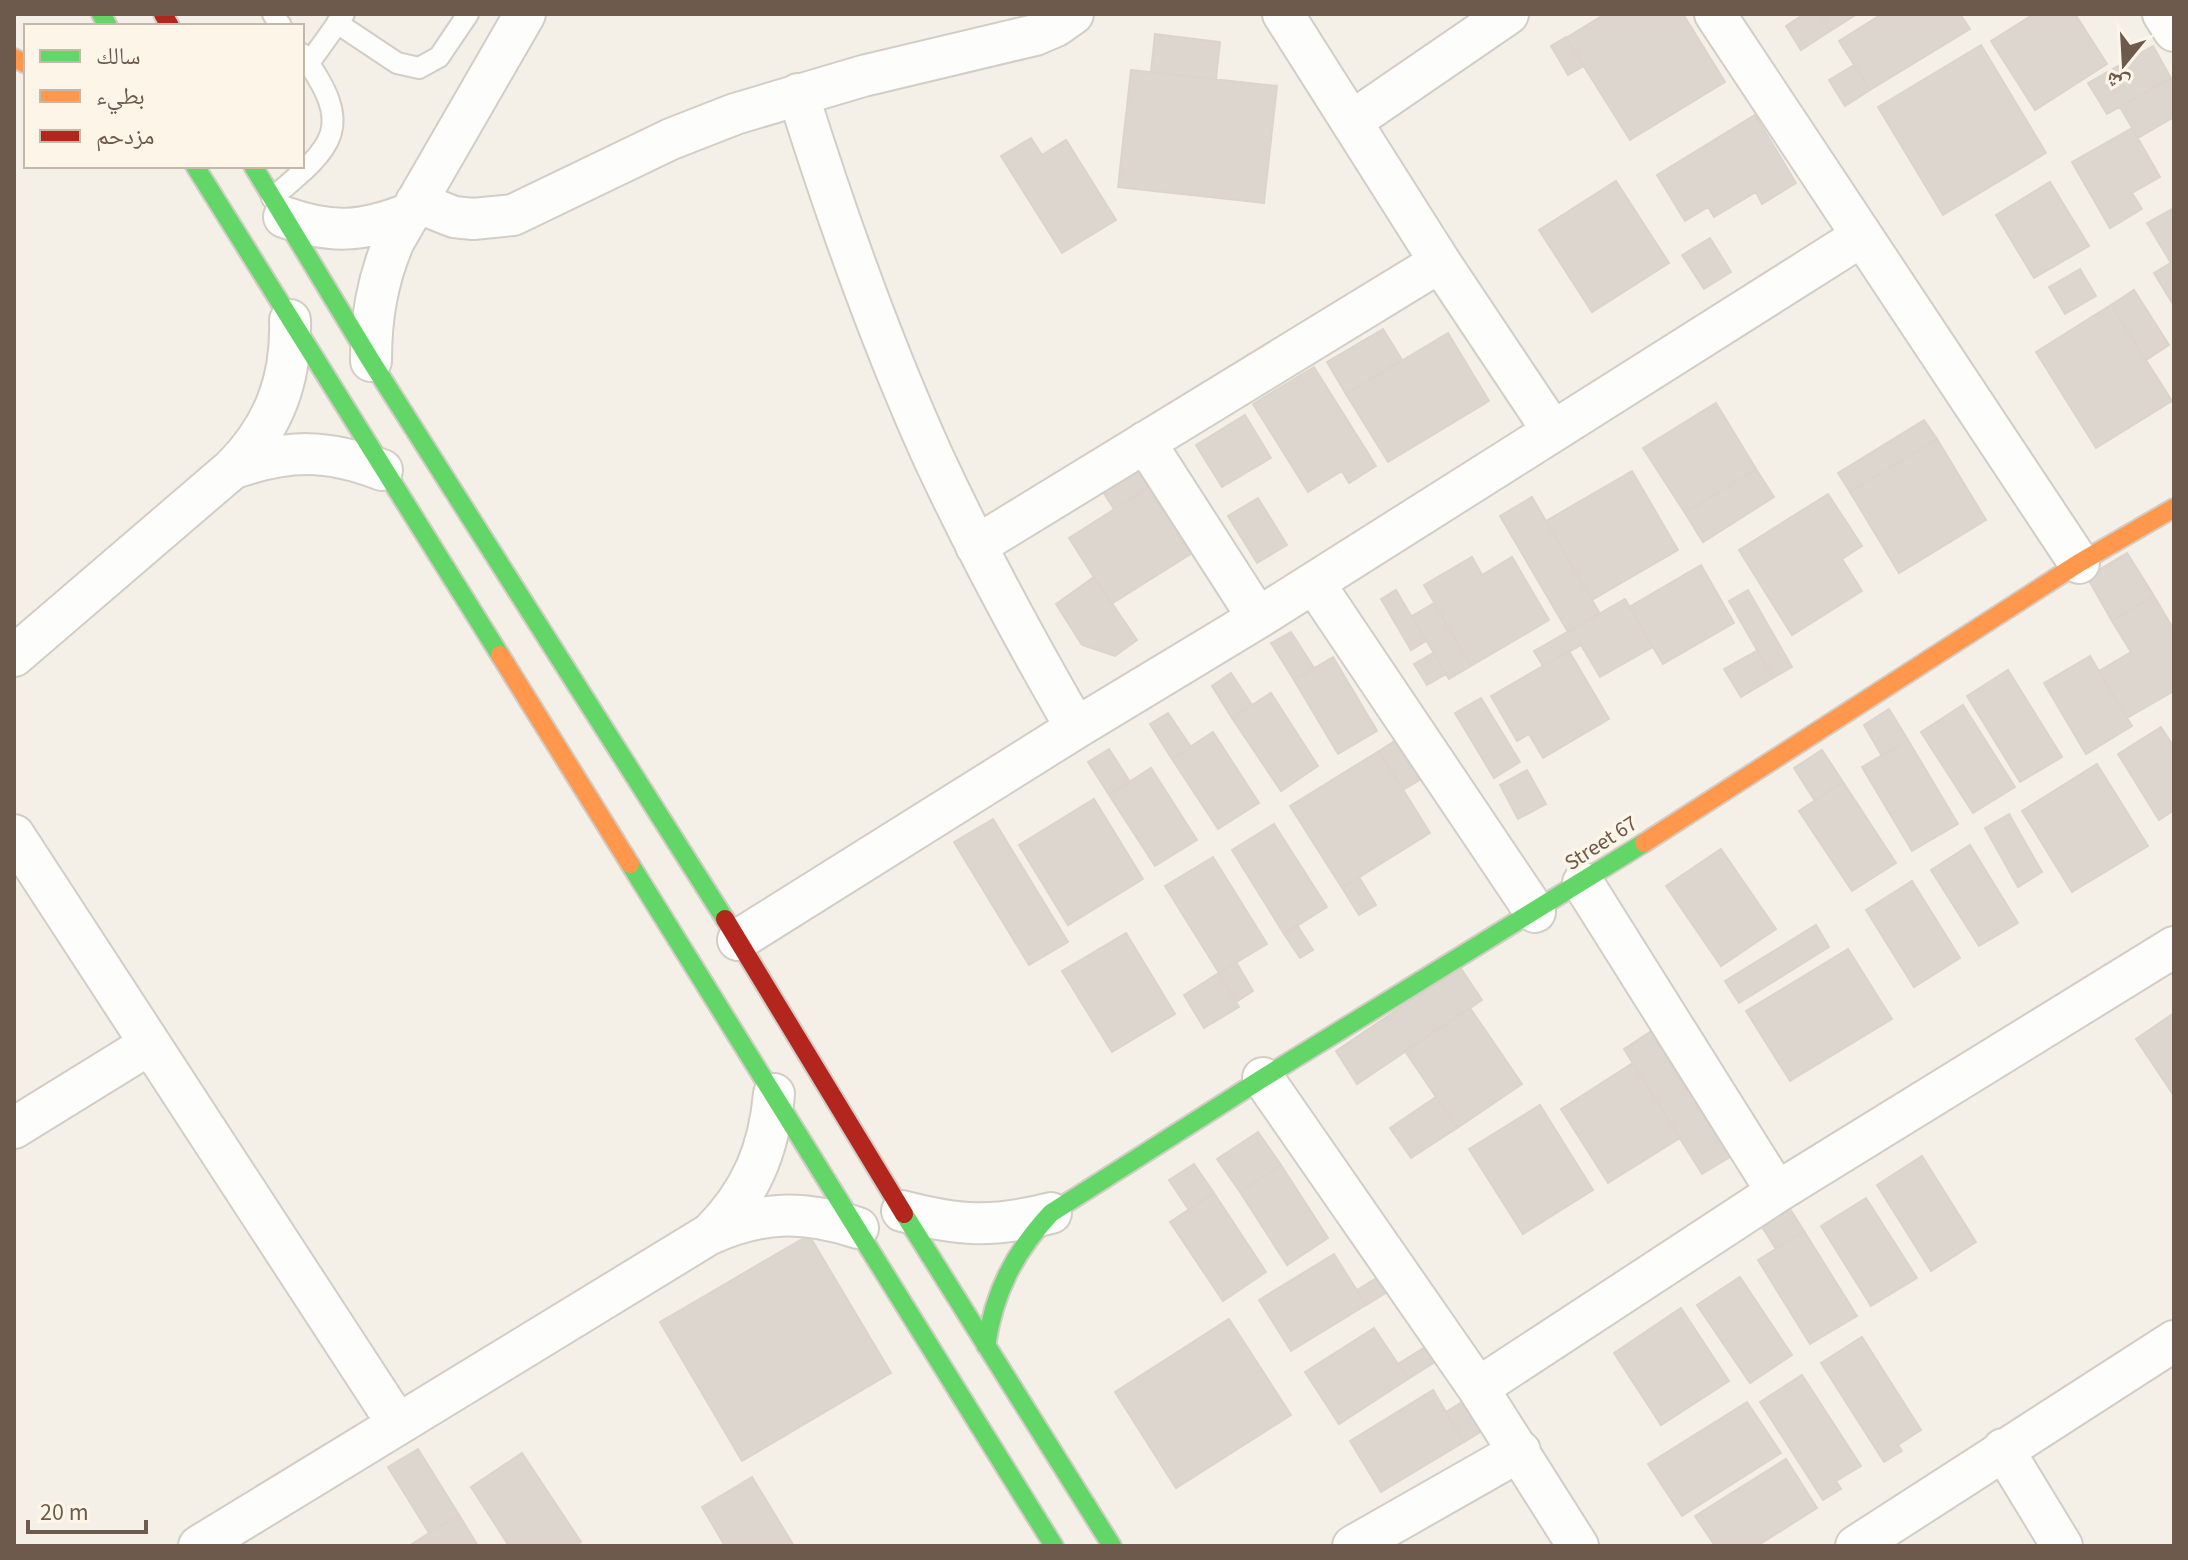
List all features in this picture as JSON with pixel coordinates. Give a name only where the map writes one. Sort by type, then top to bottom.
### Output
[{"type":"street","points":[[371,361],[373,315],[382,269],[412,208],[525,14]]},
{"type":"street","points":[[278,207],[309,226],[334,230],[360,229],[412,208],[454,217],[513,215],[671,139],[798,94],[1012,42],[1056,26],[1073,14]]},
{"type":"street","points":[[1283,14],[1440,262],[1552,430]]},
{"type":"street","points":[[1352,121],[1508,14]]},
{"type":"street","points":[[1715,14],[2079,563]]},
{"type":"street","points":[[2163,14],[2174,31]]},
{"type":"street","points":[[798,94],[841,226],[895,369],[976,546],[1076,728]]},
{"type":"street","points":[[196,168],[858,1228],[1048,1542]]},
{"type":"street","points":[[254,168],[371,361],[738,940],[902,1211],[1112,1546]]},
{"type":"street","points":[[738,940],[1314,583],[1862,236]]},
{"type":"street","points":[[976,546],[1440,262]]},
{"type":"street","points":[[14,656],[251,450],[280,401],[291,347],[290,320]]},
{"type":"street","points":[[1145,442],[1258,618]]},
{"type":"street","points":[[232,469],[281,455],[308,453],[333,455],[382,470]]},
{"type":"street","name":"Street 67","points":[[986,1346],[990,1315],[1005,1272],[1030,1235],[1051,1213],[1263,1078],[1583,883],[2079,563],[2174,508]]},
{"type":"street","points":[[1314,583],[1535,912]]},
{"type":"street","points":[[14,835],[397,1423]]},
{"type":"street","points":[[1583,883],[1777,1192]]},
{"type":"street","points":[[1478,1388],[1777,1192],[2174,947]]},
{"type":"street","points":[[14,1128],[150,1044]]},
{"type":"street","points":[[1263,1078],[1478,1388],[1578,1546]]},
{"type":"street","points":[[708,1235],[735,1206],[757,1172],[772,1121],[774,1094]]},
{"type":"street","points":[[902,1211],[939,1221],[976,1225],[1014,1222],[1051,1213]]},
{"type":"street","points":[[199,1546],[708,1235],[731,1224],[782,1214],[808,1215],[858,1228]]},
{"type":"street","points":[[1856,1546],[2174,1341]]},
{"type":"street","points":[[2003,1449],[2062,1546]]},
{"type":"street","points":[[1353,1546],[1520,1451]]},
{"type":"lane","points":[[278,207],[328,140],[333,122],[331,103],[324,86],[305,59],[340,18],[397,63],[419,68],[439,57],[468,14]]},
{"type":"building","points":[[1605,14],[1683,14],[1725,82],[1630,140],[1566,38]]},
{"type":"building","points":[[1804,14],[1820,14],[1830,31],[1801,50],[1786,26]]},
{"type":"building","points":[[1820,14],[1857,14],[1830,31]]},
{"type":"building","points":[[1882,14],[1960,14],[1970,29],[1870,90],[1839,41]]},
{"type":"building","points":[[2034,14],[2075,14],[2107,64],[2035,110],[1991,41]]},
{"type":"building","points":[[1155,34],[1220,42],[1216,79],[1151,72]]},
{"type":"building","points":[[1566,37],[1584,66],[1568,75],[1551,46]]},
{"type":"building","points":[[1981,45],[2046,153],[1943,215],[1878,107]]},
{"type":"building","points":[[2153,46],[2171,78],[2107,114],[2088,83]]},
{"type":"building","points":[[1854,65],[1870,90],[1845,106],[1829,80]]},
{"type":"building","points":[[1131,70],[1277,86],[1264,203],[1118,187]]},
{"type":"building","points":[[2171,78],[2174,84],[2174,117],[2138,138],[2120,107]]},
{"type":"building","points":[[1755,115],[1796,183],[1762,204],[1756,192],[1714,217],[1708,207],[1685,221],[1657,175]]},
{"type":"building","points":[[2132,128],[2160,177],[2132,193],[2142,209],[2110,228],[2072,162]]},
{"type":"building","points":[[1031,138],[1042,155],[1066,140],[1116,220],[1062,253],[1001,156]]},
{"type":"building","points":[[1616,181],[1669,263],[1592,312],[1539,230]]},
{"type":"building","points":[[2050,182],[2089,246],[2034,278],[1996,215]]},
{"type":"building","points":[[2174,208],[2174,261],[2171,263],[2147,223]]},
{"type":"building","points":[[1710,238],[1731,272],[1704,289],[1682,255]]},
{"type":"building","points":[[2174,261],[2174,306],[2154,273]]},
{"type":"building","points":[[2080,269],[2096,296],[2065,314],[2049,287]]},
{"type":"building","points":[[2134,290],[2169,345],[2146,360],[2111,305]]},
{"type":"building","points":[[2111,305],[2172,401],[2096,448],[2036,352]]},
{"type":"building","points":[[1383,329],[1402,360],[1346,394],[1327,362]]},
{"type":"building","points":[[1448,333],[1489,401],[1388,462],[1346,394]]},
{"type":"building","points":[[1314,367],[1376,466],[1349,483],[1342,471],[1308,492],[1253,404]]},
{"type":"building","points":[[1716,403],[1756,469],[1685,513],[1643,448]]},
{"type":"building","points":[[1245,415],[1271,458],[1222,487],[1196,445]]},
{"type":"building","points":[[1924,420],[1937,439],[1850,492],[1838,473]]},
{"type":"building","points":[[1937,439],[1986,520],[1899,573],[1850,492]]},
{"type":"building","points":[[1140,462],[1154,484],[1114,509],[1100,487]]},
{"type":"building","points":[[1756,469],[1774,497],[1703,542],[1685,513]]},
{"type":"building","points":[[1632,471],[1678,550],[1592,600],[1546,521]]},
{"type":"building","points":[[1154,484],[1197,550],[1111,604],[1069,538]]},
{"type":"building","points":[[1828,494],[1862,546],[1842,559],[1862,591],[1792,635],[1739,550]]},
{"type":"building","points":[[1532,497],[1600,614],[1568,632],[1500,516]]},
{"type":"building","points":[[1258,498],[1287,545],[1257,563],[1228,516]]},
{"type":"building","points":[[2127,553],[2154,596],[2112,621],[2087,577]]},
{"type":"building","points":[[1472,557],[1482,575],[1512,557],[1549,620],[1471,666],[1424,585]]},
{"type":"building","points":[[1701,565],[1734,623],[1663,664],[1629,607]]},
{"type":"building","points":[[1094,577],[1137,640],[1115,656],[1082,645],[1056,604]]},
{"type":"building","points":[[1396,590],[1426,641],[1411,650],[1381,599]]},
{"type":"building","points":[[1748,590],[1792,667],[1773,678],[1729,601]]},
{"type":"building","points":[[2154,596],[2174,630],[2174,691],[2127,718],[2099,671],[2131,652],[2112,621]]},
{"type":"building","points":[[1625,599],[1653,647],[1600,677],[1581,645],[1543,666],[1534,651]]},
{"type":"building","points":[[1434,603],[1471,666],[1449,679],[1412,616]]},
{"type":"building","points":[[1291,632],[1314,668],[1294,680],[1271,643]]},
{"type":"building","points":[[1758,650],[1773,678],[1741,697],[1724,669]]},
{"type":"building","points":[[1569,651],[1609,719],[1543,758],[1529,734],[1517,741],[1491,696]]},
{"type":"building","points":[[1433,653],[1446,674],[1427,685],[1414,664]]},
{"type":"building","points":[[2090,656],[2132,726],[2086,754],[2044,683]]},
{"type":"building","points":[[1333,657],[1377,731],[1338,754],[1294,680]]},
{"type":"building","points":[[2008,670],[2062,757],[2020,782],[1967,696]]},
{"type":"building","points":[[1231,673],[1252,705],[1232,718],[1212,686]]},
{"type":"building","points":[[1271,693],[1318,766],[1281,791],[1232,718]]},
{"type":"building","points":[[1481,698],[1520,762],[1494,778],[1455,713]]},
{"type":"building","points":[[1963,705],[2015,787],[1973,813],[1921,732]]},
{"type":"building","points":[[1889,709],[1908,740],[1882,756],[1864,725]]},
{"type":"building","points":[[1168,713],[1191,747],[1172,759],[1150,724]]},
{"type":"building","points":[[2161,727],[2174,747],[2174,810],[2159,820],[2118,754]]},
{"type":"building","points":[[1213,732],[1259,803],[1218,829],[1172,759]]},
{"type":"building","points":[[1398,739],[1423,778],[1403,790],[1379,751]]},
{"type":"building","points":[[1908,740],[1958,824],[1912,851],[1862,767]]},
{"type":"building","points":[[1109,749],[1130,782],[1109,795],[1088,762]]},
{"type":"building","points":[[1822,750],[1843,782],[1815,801],[1794,768]]},
{"type":"building","points":[[1379,751],[1430,833],[1342,888],[1290,806]]},
{"type":"building","points":[[2097,764],[2148,846],[2072,892],[2022,811]]},
{"type":"building","points":[[1151,768],[1197,840],[1155,866],[1109,795]]},
{"type":"building","points":[[1527,770],[1546,804],[1518,819],[1500,785]]},
{"type":"building","points":[[1843,782],[1896,863],[1852,891],[1799,811]]},
{"type":"building","points":[[1094,799],[1143,879],[1068,925],[1019,845]]},
{"type":"building","points":[[2009,814],[2042,872],[2018,887],[1985,828]]},
{"type":"building","points":[[993,819],[1068,942],[1029,965],[954,842]]},
{"type":"building","points":[[1274,824],[1327,907],[1284,934],[1232,850]]},
{"type":"building","points":[[1970,845],[2018,923],[1979,946],[1931,870]]},
{"type":"building","points":[[1721,849],[1776,929],[1721,966],[1666,886]]},
{"type":"building","points":[[1213,857],[1267,944],[1219,973],[1165,886]]},
{"type":"building","points":[[1359,877],[1376,905],[1359,915],[1342,888]]},
{"type":"building","points":[[1912,881],[1960,958],[1914,987],[1866,910]]},
{"type":"building","points":[[1297,925],[1313,950],[1300,958],[1284,934]]},
{"type":"building","points":[[1816,925],[1829,947],[1739,1003],[1725,981]]},
{"type":"building","points":[[1126,933],[1175,1014],[1112,1052],[1062,971]]},
{"type":"building","points":[[1848,949],[1892,1019],[1790,1081],[1746,1011]]},
{"type":"building","points":[[1236,962],[1253,991],[1236,1002],[1219,973]]},
{"type":"building","points":[[1460,967],[1482,1000],[1357,1084],[1336,1051]]},
{"type":"building","points":[[1219,973],[1239,1007],[1204,1028],[1184,995]]},
{"type":"building","points":[[1470,1008],[1522,1084],[1457,1128],[1405,1051]]},
{"type":"building","points":[[2174,1013],[2174,1096],[2136,1039]]},
{"type":"building","points":[[1656,1028],[1735,1154],[1702,1174],[1624,1049]]},
{"type":"building","points":[[1633,1063],[1680,1138],[1608,1183],[1561,1109]]},
{"type":"building","points":[[1436,1097],[1457,1128],[1411,1158],[1390,1128]]},
{"type":"building","points":[[1540,1105],[1593,1190],[1523,1234],[1469,1149]]},
{"type":"building","points":[[1258,1132],[1281,1165],[1240,1192],[1217,1159]]},
{"type":"building","points":[[1922,1156],[1976,1242],[1931,1271],[1877,1185]]},
{"type":"building","points":[[1194,1164],[1214,1193],[1189,1210],[1169,1180]]},
{"type":"building","points":[[1281,1165],[1328,1238],[1287,1265],[1240,1192]]},
{"type":"building","points":[[1214,1193],[1266,1272],[1223,1301],[1170,1222]]},
{"type":"building","points":[[1866,1198],[1917,1278],[1871,1306],[1821,1226]]},
{"type":"building","points":[[1787,1204],[1804,1231],[1776,1249],[1759,1222]]},
{"type":"building","points":[[1804,1231],[1857,1316],[1810,1344],[1758,1260]]},
{"type":"building","points":[[809,1235],[891,1373],[742,1461],[660,1322]]},
{"type":"building","points":[[1334,1254],[1366,1305],[1291,1351],[1259,1300]]},
{"type":"building","points":[[1388,1271],[1397,1286],[1366,1305],[1357,1290]]},
{"type":"building","points":[[1740,1277],[1792,1355],[1750,1383],[1697,1305]]},
{"type":"building","points":[[1681,1308],[1729,1381],[1661,1425],[1614,1353]]},
{"type":"building","points":[[1229,1319],[1291,1415],[1176,1488],[1115,1392]]},
{"type":"building","points":[[1374,1328],[1408,1379],[1339,1424],[1305,1372]]},
{"type":"building","points":[[1862,1337],[1921,1430],[1898,1445],[1902,1451],[1884,1462],[1821,1363]]},
{"type":"building","points":[[1433,1342],[1443,1357],[1408,1379],[1398,1364]]},
{"type":"building","points":[[1802,1375],[1861,1466],[1836,1481],[1841,1489],[1823,1500],[1760,1402]]},
{"type":"building","points":[[1433,1390],[1464,1442],[1381,1492],[1350,1441]]},
{"type":"building","points":[[1475,1394],[1493,1424],[1464,1442],[1446,1412]]},
{"type":"building","points":[[1747,1402],[1781,1453],[1682,1516],[1648,1464]]},
{"type":"building","points":[[418,1449],[459,1515],[429,1533],[388,1467]]},
{"type":"building","points":[[522,1453],[581,1542],[574,1546],[509,1546],[471,1487]]},
{"type":"building","points":[[1786,1459],[1817,1508],[1757,1546],[1715,1546],[1695,1516]]},
{"type":"building","points":[[752,1477],[794,1546],[725,1546],[702,1507]]},
{"type":"building","points":[[459,1515],[478,1546],[409,1546],[429,1533]]},
{"type":"traffic: fast","points":[[101,14],[107,24]]},
{"type":"traffic: fast","points":[[196,168],[500,655]]},
{"type":"traffic: fast","points":[[254,168],[371,361],[725,919]]},
{"type":"traffic: fast","points":[[986,1346],[994,1308],[1008,1274],[1026,1243],[1051,1213],[1644,843]]},
{"type":"traffic: fast","points":[[630,864],[1054,1546]]},
{"type":"traffic: fast","points":[[904,1214],[1112,1546]]},
{"type":"traffic: slow","points":[[14,58],[24,63]]},
{"type":"traffic: slow","points":[[1644,843],[2079,563],[2174,508]]},
{"type":"traffic: slow","points":[[500,655],[630,864]]},
{"type":"traffic: jam","points":[[163,14],[169,24]]},
{"type":"traffic: jam","points":[[725,919],[904,1214]]}]
